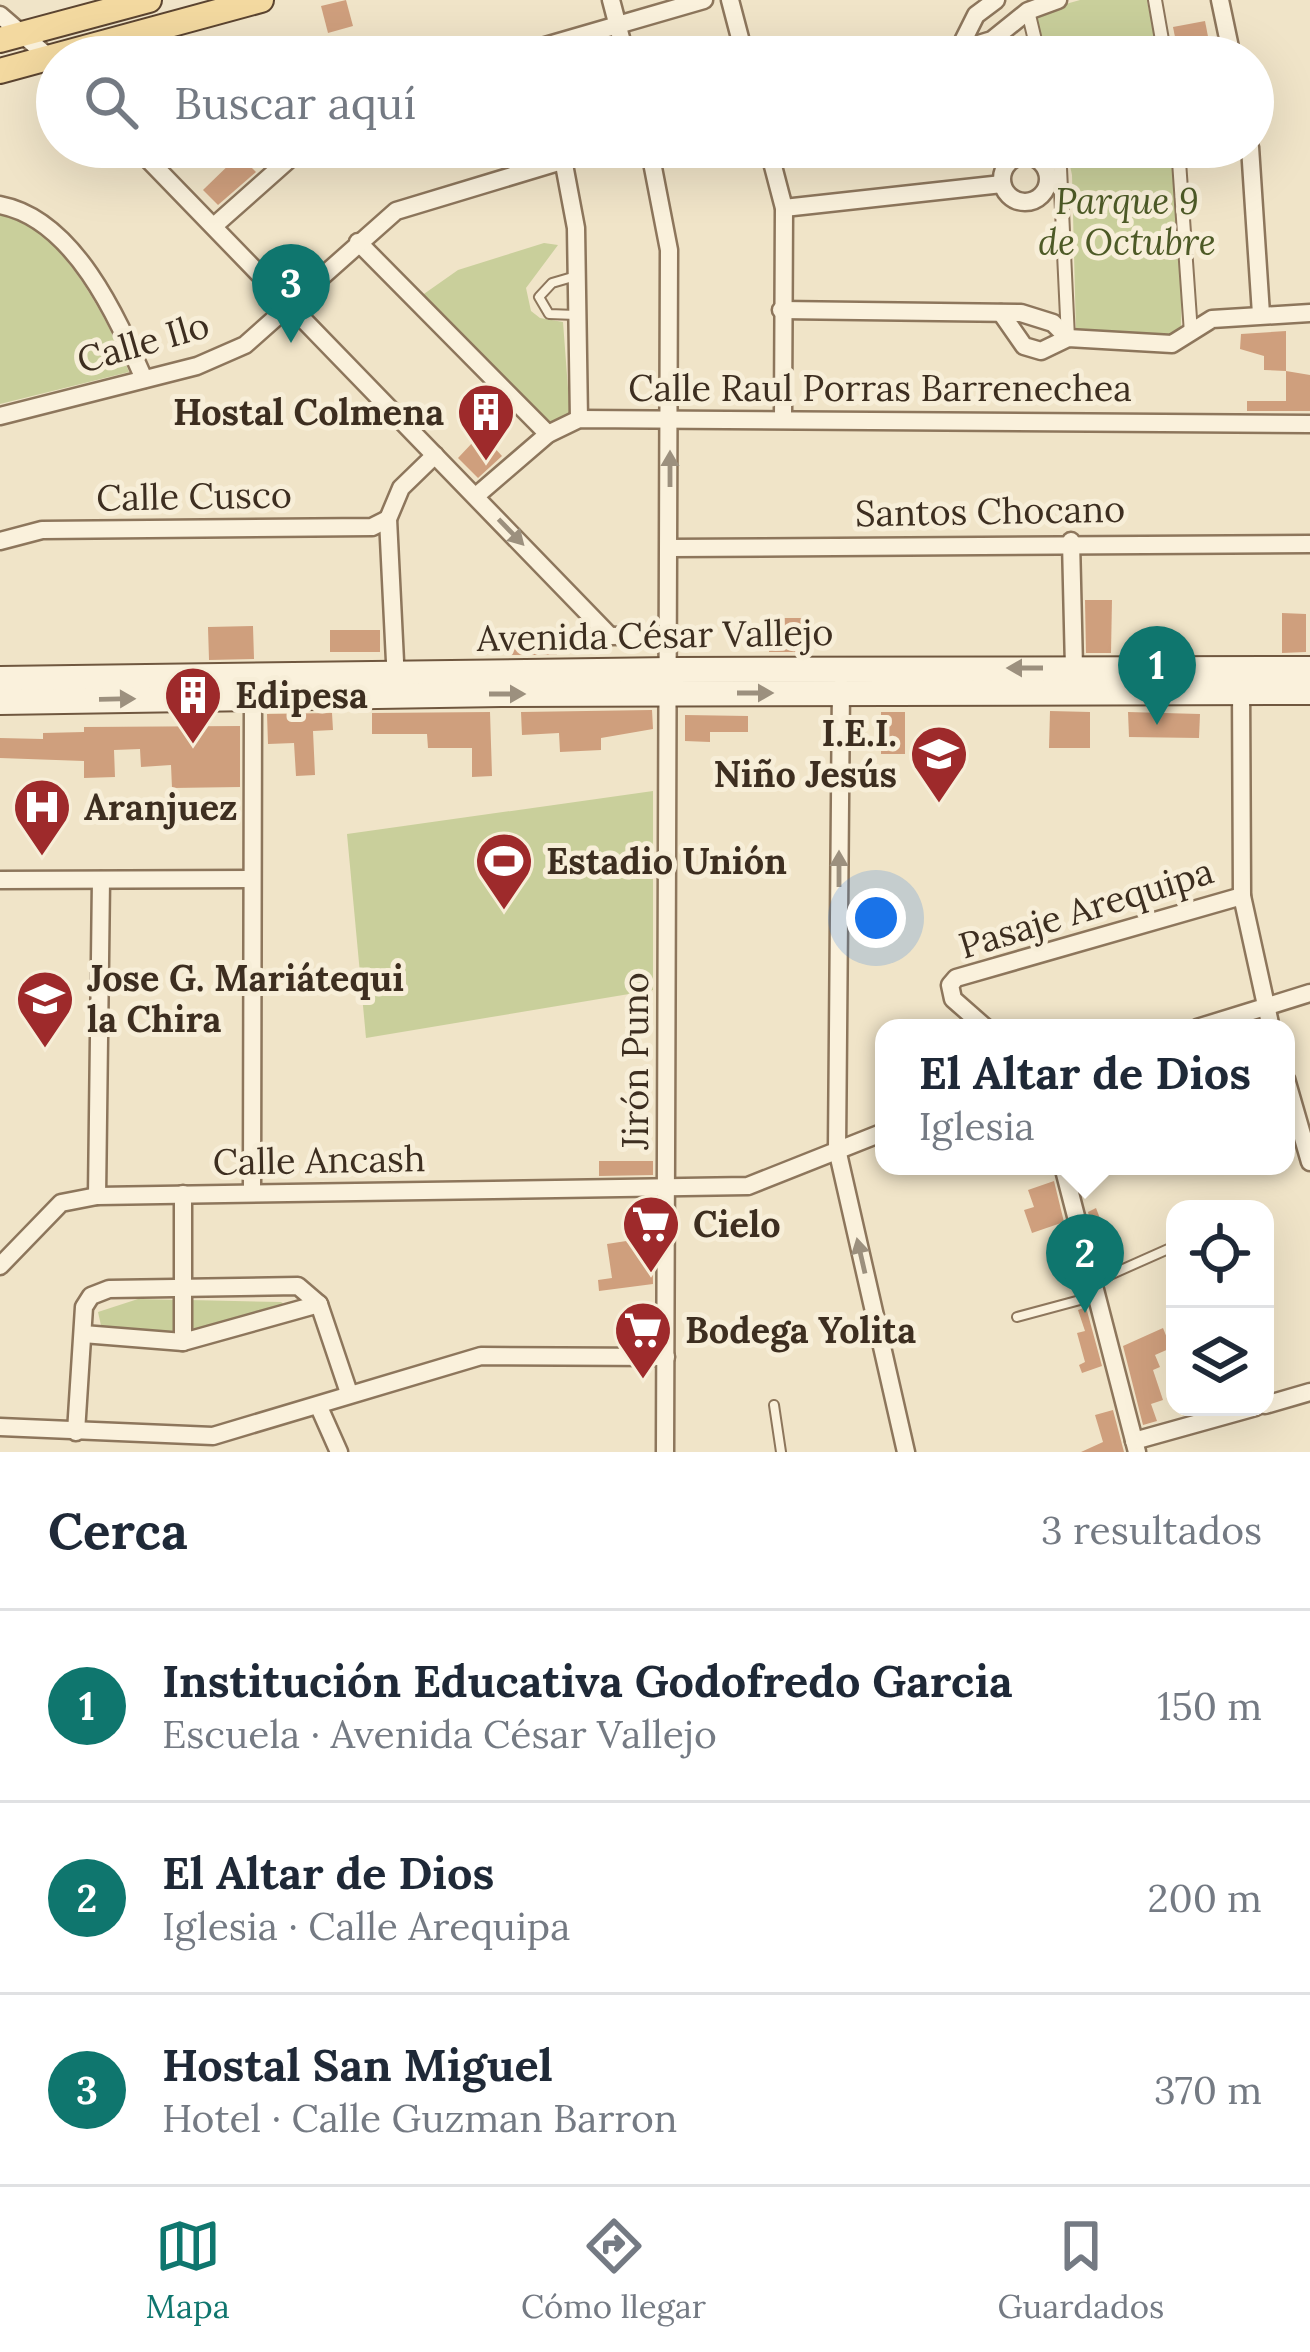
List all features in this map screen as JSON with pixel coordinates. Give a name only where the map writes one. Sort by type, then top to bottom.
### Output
[{"type":"main road","points":[[11,37],[149,0]]},
{"type":"main road","points":[[138,36],[261,0]]},
{"type":"main road","points":[[0,71],[36,64]]},
{"type":"main road","name":"Avenida César Vallejo","points":[[841,681],[1074,668],[1241,681],[1310,692]]},
{"type":"main road","name":"Avenida César Vallejo","points":[[0,679],[208,687],[1241,681],[1310,669]]},
{"type":"main road","name":"Avenida César Vallejo","points":[[0,702],[208,687],[253,697],[396,684]]},
{"type":"street","points":[[611,0],[620,36]]},
{"type":"street","points":[[577,36],[704,0]]},
{"type":"street","points":[[730,0],[739,36]]},
{"type":"street","points":[[966,36],[976,15],[996,0]]},
{"type":"street","points":[[996,36],[1023,5],[1058,0]]},
{"type":"street","points":[[1155,0],[1161,36]]},
{"type":"street","points":[[1220,0],[1228,36]]},
{"type":"street","points":[[1023,5],[1033,36]]},
{"type":"street","points":[[0,15],[11,37]]},
{"type":"street","points":[[157,168],[610,636],[670,635]]},
{"type":"street","points":[[214,226],[279,168]]},
{"type":"street","name":"Calle Ilo","points":[[0,416],[144,379],[245,345],[396,211],[537,168]]},
{"type":"street","points":[[565,168],[576,228],[579,419]]},
{"type":"street","name":"Jirón Puno","points":[[653,168],[669,250],[665,1452]]},
{"type":"street","points":[[774,168],[784,208],[783,419]]},
{"type":"street","points":[[1060,168],[1068,338]]},
{"type":"street","points":[[1179,168],[1191,333]]},
{"type":"street","points":[[1251,168],[1261,314]]},
{"type":"street","points":[[784,208],[1001,184]]},
{"type":"street","points":[[0,205],[24,210],[76,261],[116,315],[144,379]]},
{"type":"street","points":[[358,242],[548,434]]},
{"type":"street","points":[[781,310],[1001,313],[1040,317],[1068,338]]},
{"type":"street","points":[[1001,313],[1033,351],[1068,338],[1172,344],[1212,319],[1310,313]]},
{"type":"street","name":"Calle Raul Porras Barrenechea","points":[[476,496],[548,434],[579,419],[1310,424]]},
{"type":"street","points":[[396,684],[388,519],[401,488],[435,454]]},
{"type":"street","name":"Calle Cusco","points":[[0,541],[42,530],[372,527],[388,519]]},
{"type":"street","points":[[1071,541],[1074,668]]},
{"type":"street","name":"Santos Chocano","points":[[670,548],[1071,541],[1310,544]]},
{"type":"street","points":[[603,682],[610,636]]},
{"type":"street","points":[[841,681],[837,1148],[906,1452]]},
{"type":"street","points":[[1241,681],[1242,896],[1268,1019]]},
{"type":"street","points":[[252,1191],[253,697]]},
{"type":"street","points":[[0,880],[253,879]]},
{"type":"street","points":[[97,1196],[101,880]]},
{"type":"street","name":"Pasaje Arequipa","points":[[976,1019],[953,999],[950,986],[956,978],[1242,896]]},
{"type":"street","points":[[1226,1019],[1310,993]]},
{"type":"street","points":[[1295,1110],[1310,1162]]},
{"type":"street","name":"Calle Ancash","points":[[0,1266],[61,1203],[97,1196],[252,1191],[667,1192],[748,1186],[875,1135]]},
{"type":"street","points":[[1065,1175],[1135,1447],[1229,1416]]},
{"type":"street","points":[[183,1194],[184,1342]]},
{"type":"street","points":[[76,1432],[84,1307],[92,1296],[109,1289],[298,1286],[319,1304],[350,1394]]},
{"type":"street","points":[[82,1334],[184,1342],[319,1304]]},
{"type":"street","points":[[0,1426],[213,1436],[482,1356],[666,1357]]},
{"type":"street","points":[[1274,1402],[1310,1392]]},
{"type":"street","points":[[319,1407],[338,1452]]},
{"type":"lane","points":[[577,276],[552,284],[538,297],[549,314],[578,314]]},
{"type":"lane","points":[[1017,1317],[1095,1289],[1166,1251]]},
{"type":"lane","points":[[774,1405],[781,1452]]},
{"type":"green space","points":[[1080,0],[1147,0],[1154,36],[1040,36],[1034,13]]},
{"type":"green space","name":"Parque 9 de Octubre","points":[[1070,168],[1176,168],[1182,229],[1181,336],[1076,333]]},
{"type":"green space","points":[[0,215],[21,221],[61,254],[95,303],[129,372],[0,404]]},
{"type":"green space","points":[[544,243],[558,245],[526,288],[531,311],[540,318],[563,322],[570,415],[543,425],[421,296],[458,270]]},
{"type":"green space","name":"Estadio Unión","points":[[653,791],[653,990],[366,1038],[347,834]]},
{"type":"green space","points":[[138,1299],[179,1300],[179,1333],[102,1330],[98,1312]]},
{"type":"green space","points":[[190,1300],[281,1302],[286,1306],[192,1332]]},
{"type":"building","points":[[346,0],[353,26],[328,33],[321,6]]},
{"type":"building","points":[[1205,21],[1208,36],[1175,36],[1173,27]]},
{"type":"building","points":[[226,168],[256,172],[218,205],[203,190]]},
{"type":"building","points":[[1286,331],[1286,371],[1264,370],[1264,356],[1240,349],[1241,334]]},
{"type":"building","points":[[1286,371],[1310,375],[1310,411],[1247,411],[1247,401],[1286,401]]},
{"type":"building","name":"Hostal Colmena","points":[[474,441],[483,450],[490,443],[502,456],[478,478],[458,458]]},
{"type":"building","points":[[1085,600],[1112,600],[1111,653],[1086,653]]},
{"type":"building","points":[[1282,613],[1306,614],[1306,652],[1282,653]]},
{"type":"building","points":[[769,618],[802,618],[802,652],[769,652]]},
{"type":"building","points":[[580,623],[574,652],[556,643],[557,655],[510,655],[510,636],[566,635]]},
{"type":"building","points":[[253,626],[254,659],[209,660],[208,627]]},
{"type":"building","points":[[330,630],[380,630],[380,652],[330,652]]},
{"type":"building","points":[[652,710],[653,729],[601,738],[601,750],[560,752],[559,733],[522,735],[521,712]]},
{"type":"building","points":[[1050,711],[1090,712],[1090,748],[1049,748]]},
{"type":"building","points":[[490,712],[492,776],[472,777],[472,748],[428,748],[427,734],[372,734],[372,713]]},
{"type":"building","points":[[881,712],[905,712],[905,754],[881,754]]},
{"type":"building","points":[[1128,712],[1200,714],[1199,738],[1129,737]]},
{"type":"building","points":[[332,713],[333,730],[313,731],[315,775],[296,776],[294,743],[268,744],[267,714]]},
{"type":"building","points":[[685,715],[748,716],[748,732],[710,732],[710,742],[685,741]]},
{"type":"building","points":[[240,726],[240,787],[172,788],[171,765],[141,767],[140,749],[114,750],[115,777],[84,778],[84,761],[0,758],[0,738],[43,739],[43,733],[84,732],[84,727]]},
{"type":"building","points":[[599,1161],[653,1161],[653,1175],[599,1176]]},
{"type":"building","points":[[1054,1181],[1064,1222],[1032,1233],[1024,1210],[1034,1207],[1028,1190]]},
{"type":"building","points":[[1096,1208],[1104,1229],[1112,1226],[1122,1247],[1100,1258],[1088,1212]]},
{"type":"building","points":[[652,1237],[653,1284],[599,1291],[598,1280],[612,1278],[607,1244]]},
{"type":"building","points":[[1086,1307],[1102,1366],[1082,1373],[1079,1365],[1085,1362],[1077,1333],[1085,1331],[1078,1310]]},
{"type":"building","points":[[1163,1328],[1166,1350],[1155,1355],[1160,1367],[1153,1370],[1163,1400],[1151,1404],[1157,1421],[1143,1425],[1123,1346]]},
{"type":"building","points":[[1113,1410],[1124,1452],[1081,1452],[1103,1442],[1095,1415]]},
{"type":"place","name":"Hostal San Miguel","points":[[291,343]]},
{"type":"place","name":"Hostal Colmena","points":[[486,463]]},
{"type":"place","name":"Institución Educativa Godofredo Garcia","points":[[1157,725]]},
{"type":"place","name":"Edipesa","points":[[193,746]]},
{"type":"place","name":"I.E.I. Niño Jesús","points":[[939,805]]},
{"type":"place","name":"Aranjuez","points":[[42,858]]},
{"type":"place","name":"Estadio Unión","points":[[504,912]]},
{"type":"place","name":"Jose G. Mariátequi la Chira","points":[[45,1050]]},
{"type":"place","name":"Cielo","points":[[651,1275]]},
{"type":"place","name":"El Altar de Dios","points":[[1085,1313]]},
{"type":"place","name":"Bodega Yolita","points":[[643,1381]]}]
